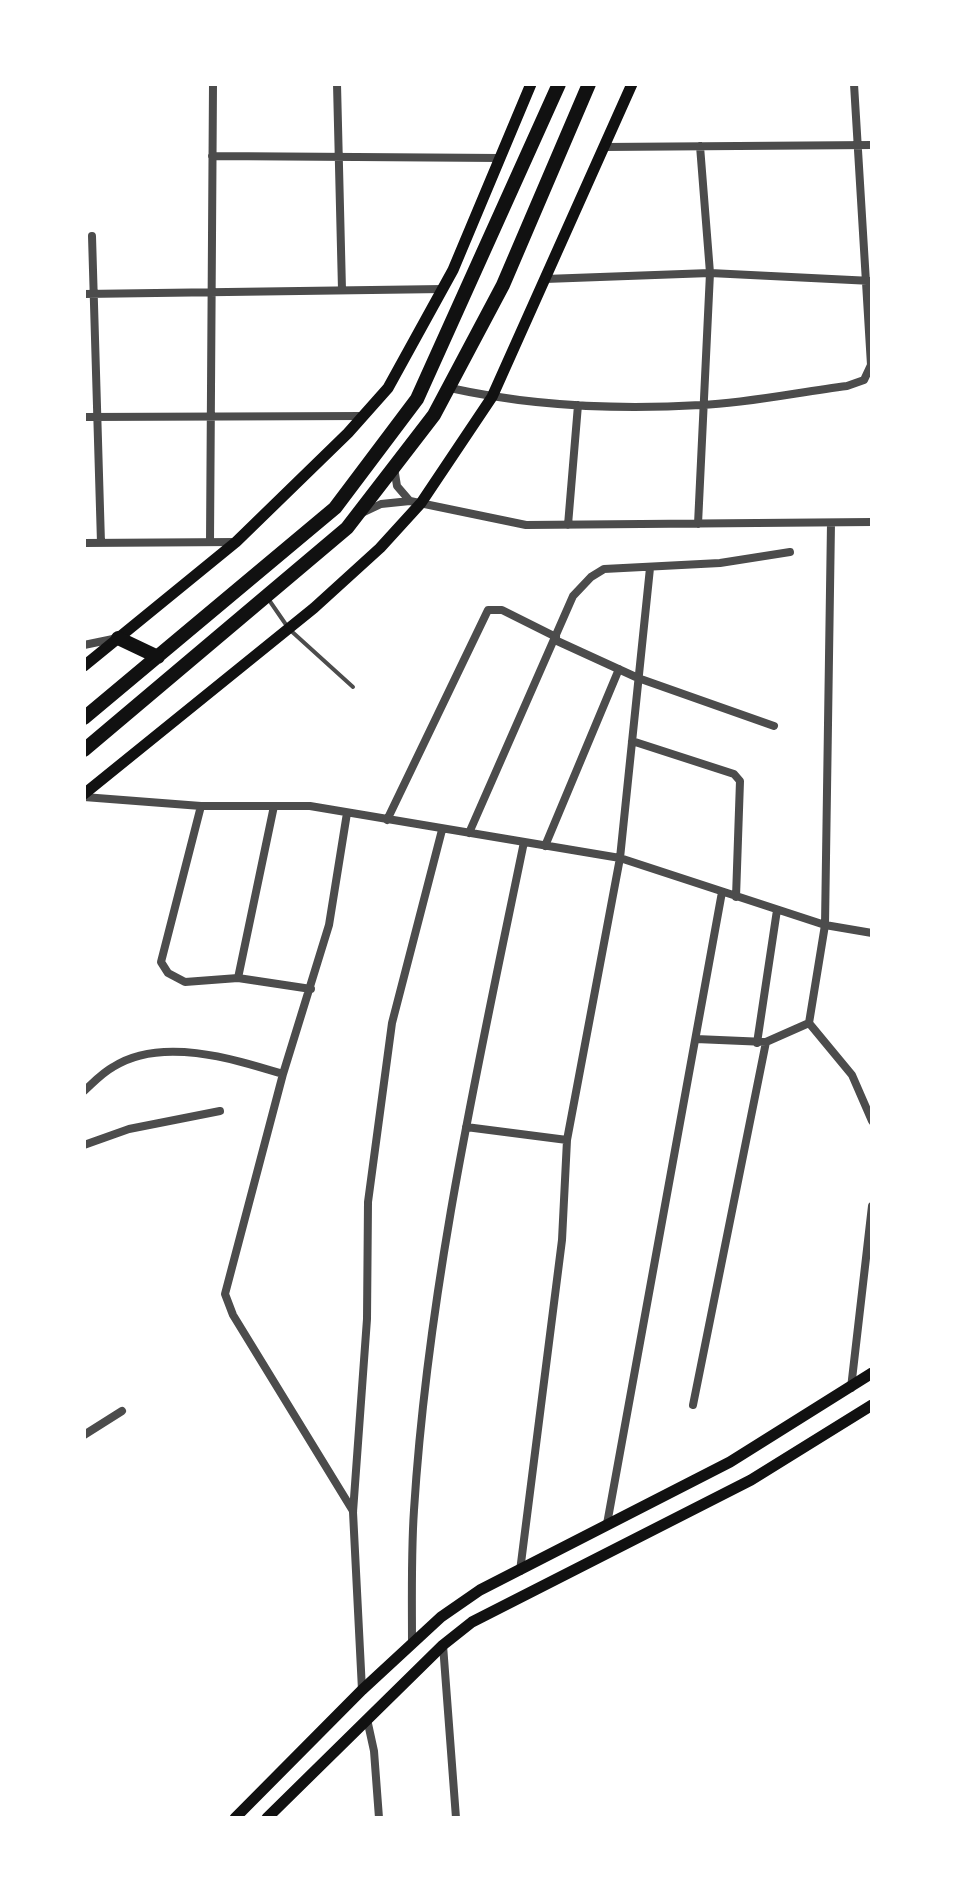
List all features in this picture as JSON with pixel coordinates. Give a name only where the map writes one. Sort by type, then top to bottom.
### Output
[{"type":"highway","points":[[84,718],[335,508],[417,399],[559,84]]},
{"type":"highway","points":[[84,750],[267,598],[355,518],[394,467],[450,388],[503,285],[589,84]]},
{"type":"highway","points":[[118,638],[158,657]]},
{"type":"main road","points":[[84,666],[236,542],[364,416],[388,388],[443,289],[531,84]]},
{"type":"main road","points":[[84,796],[289,629],[369,558],[416,502],[492,397],[632,84]]},
{"type":"main road","points":[[235,1818],[362,1690],[441,1617],[480,1590],[730,1462],[872,1373]]},
{"type":"main road","points":[[267,1818],[443,1645],[501,1604],[751,1480],[872,1405]]},
{"type":"street","points":[[210,542],[213,84]]},
{"type":"street","points":[[337,84],[342,290]]},
{"type":"street","points":[[450,388],[492,397],[578,405],[702,405],[847,386],[864,380],[871,365],[854,84]]},
{"type":"street","points":[[604,147],[872,145]]},
{"type":"street","points":[[698,524],[710,273],[700,146]]},
{"type":"street","points":[[212,156],[500,158]]},
{"type":"street","points":[[92,236],[101,543]]},
{"type":"street","points":[[545,279],[710,273],[868,282]]},
{"type":"street","points":[[84,294],[443,289]]},
{"type":"street","points":[[568,525],[578,405]]},
{"type":"street","points":[[84,417],[364,416]]},
{"type":"street","points":[[394,467],[397,486],[416,502]]},
{"type":"street","points":[[355,518],[381,504],[416,502],[526,525],[872,522]]},
{"type":"street","points":[[831,523],[825,925],[809,1023],[852,1075],[872,1121]]},
{"type":"street","points":[[84,543],[236,542]]},
{"type":"street","points":[[469,833],[573,596],[591,577],[604,569],[650,568],[790,552]]},
{"type":"street","points":[[520,1571],[562,1240],[567,1140],[620,858],[650,568]]},
{"type":"street","points":[[387,820],[488,610],[502,610],[638,678],[774,726]]},
{"type":"street","points":[[84,645],[118,638]]},
{"type":"street","points":[[545,846],[619,669]]},
{"type":"street","points":[[632,741],[734,774],[740,781],[736,897]]},
{"type":"street","points":[[84,796],[201,806],[310,806],[620,858],[825,925],[872,933]]},
{"type":"street","points":[[201,806],[161,962],[168,973],[185,982],[238,978],[311,989]]},
{"type":"street","points":[[238,978],[274,806]]},
{"type":"street","points":[[347,813],[329,925],[283,1074],[225,1294],[233,1315],[353,1512]]},
{"type":"street","points":[[362,1690],[353,1512],[367,1319],[368,1202],[392,1023],[442,830]]},
{"type":"street","points":[[412,1643],[414,1511],[427,1382],[466,1127],[524,842]]},
{"type":"street","points":[[607,1524],[722,892]]},
{"type":"street","points":[[693,1405],[762,1042],[777,910]]},
{"type":"street","points":[[696,1039],[762,1042],[809,1023]]},
{"type":"street","points":[[84,1091],[113,1066],[160,1053],[240,1060],[283,1074]]},
{"type":"street","points":[[84,1145],[129,1129],[220,1111]]},
{"type":"street","points":[[466,1127],[567,1140]]},
{"type":"street","points":[[851,1388],[872,1206]]},
{"type":"street","points":[[84,1435],[122,1411]]},
{"type":"street","points":[[443,1645],[456,1818]]},
{"type":"street","points":[[367,1719],[374,1751],[379,1818]]},
{"type":"lane","points":[[267,598],[289,629],[353,687]]}]
